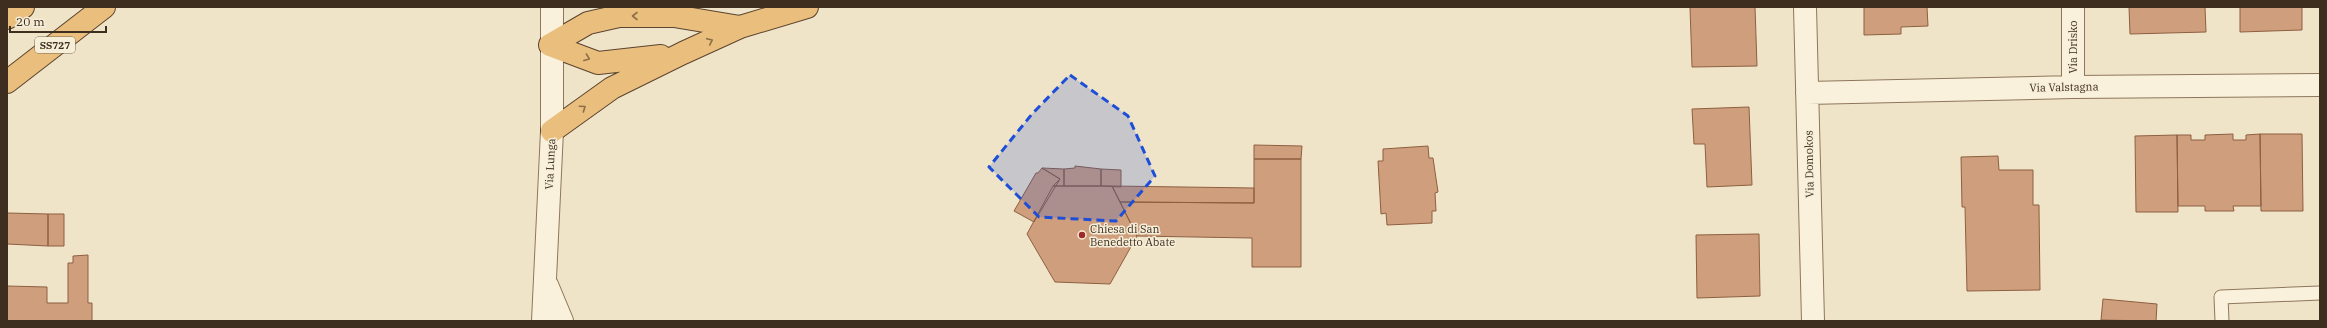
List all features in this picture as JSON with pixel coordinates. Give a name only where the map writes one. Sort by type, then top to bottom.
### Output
[{"type":"highway","points":[[7,18],[23,7]]},
{"type":"highway","name":"SS727","points":[[7,82],[104,7]]},
{"type":"highway","points":[[552,131],[612,88],[683,53],[740,27],[807,7]]},
{"type":"highway","points":[[550,45],[588,23],[620,16],[664,11],[740,27]]},
{"type":"highway","points":[[550,45],[598,63],[632,61],[683,53]]},
{"type":"street","name":"Via Lunga","points":[[543,321],[543,278],[552,131],[550,45],[552,7]]},
{"type":"street","name":"Via Domokos","points":[[1805,7],[1813,321]]},
{"type":"street","name":"Via Drisko","points":[[2073,7],[2073,87]]},
{"type":"street","name":"Via Valstagna","points":[[1807,93],[2073,87],[2320,85]]},
{"type":"street","points":[[543,278],[562,321]]},
{"type":"lane","points":[[2222,321],[2221,296],[2320,293]]},
{"type":"highlighted area","points":[[1070,75],[1128,116],[1155,176],[1116,221],[1039,217],[989,167],[1032,114]]},
{"type":"building","points":[[1690,7],[1755,7],[1757,66],[1692,67]]},
{"type":"building","points":[[1864,7],[1927,7],[1928,26],[1901,27],[1901,34],[1864,35]]},
{"type":"building","points":[[2129,7],[2205,7],[2206,32],[2130,34]]},
{"type":"building","points":[[2240,7],[2302,7],[2302,30],[2240,32]]},
{"type":"building","points":[[1749,107],[1752,185],[1707,187],[1705,144],[1694,144],[1692,109]]},
{"type":"building","points":[[2233,134],[2233,140],[2246,140],[2246,135],[2260,134],[2261,206],[2233,206],[2234,211],[2205,211],[2205,206],[2178,206],[2177,135],[2191,135],[2191,140],[2205,140],[2205,135]]},
{"type":"building","points":[[2260,134],[2302,134],[2303,211],[2261,211]]},
{"type":"building","points":[[2177,135],[2178,212],[2136,212],[2135,136]]},
{"type":"building","points":[[1254,145],[1302,146],[1301,159],[1254,159]]},
{"type":"building","points":[[1428,146],[1429,158],[1433,158],[1438,192],[1435,193],[1436,211],[1432,211],[1432,223],[1387,225],[1386,213],[1381,214],[1378,161],[1383,161],[1383,149]]},
{"type":"building","points":[[1998,156],[1999,170],[2033,170],[2033,205],[2039,205],[2040,290],[1967,291],[1965,207],[1962,207],[1961,157]]},
{"type":"building","points":[[1254,159],[1301,159],[1301,267],[1252,267],[1252,238],[1137,236],[1120,202],[1254,203]]},
{"type":"building","points":[[1075,166],[1101,169],[1101,186],[1064,186],[1064,169],[1075,168]]},
{"type":"building","points":[[1042,168],[1060,179],[1034,222],[1014,211],[1036,173],[1038,173]]},
{"type":"building","points":[[1042,168],[1064,169],[1064,186],[1053,186],[1060,179]]},
{"type":"building","points":[[1101,169],[1121,170],[1121,187],[1101,186]]},
{"type":"building","name":"Chiesa di San Benedetto Abate","points":[[1053,186],[1112,186],[1137,236],[1110,284],[1055,282],[1027,234]]},
{"type":"building","points":[[1112,186],[1254,188],[1254,203],[1120,202]]},
{"type":"building","points":[[7,213],[48,214],[48,246],[7,244]]},
{"type":"building","points":[[48,214],[64,214],[64,246],[48,246]]},
{"type":"building","points":[[1759,234],[1760,296],[1697,298],[1696,235]]},
{"type":"building","points":[[88,255],[88,303],[92,303],[92,321],[7,321],[7,286],[47,287],[47,303],[68,303],[68,263],[73,263],[73,256]]},
{"type":"building","points":[[2103,299],[2157,304],[2156,321],[2101,320]]},
{"type":"place","name":"Chiesa di San Benedetto Abate","points":[[1082,235]]}]
